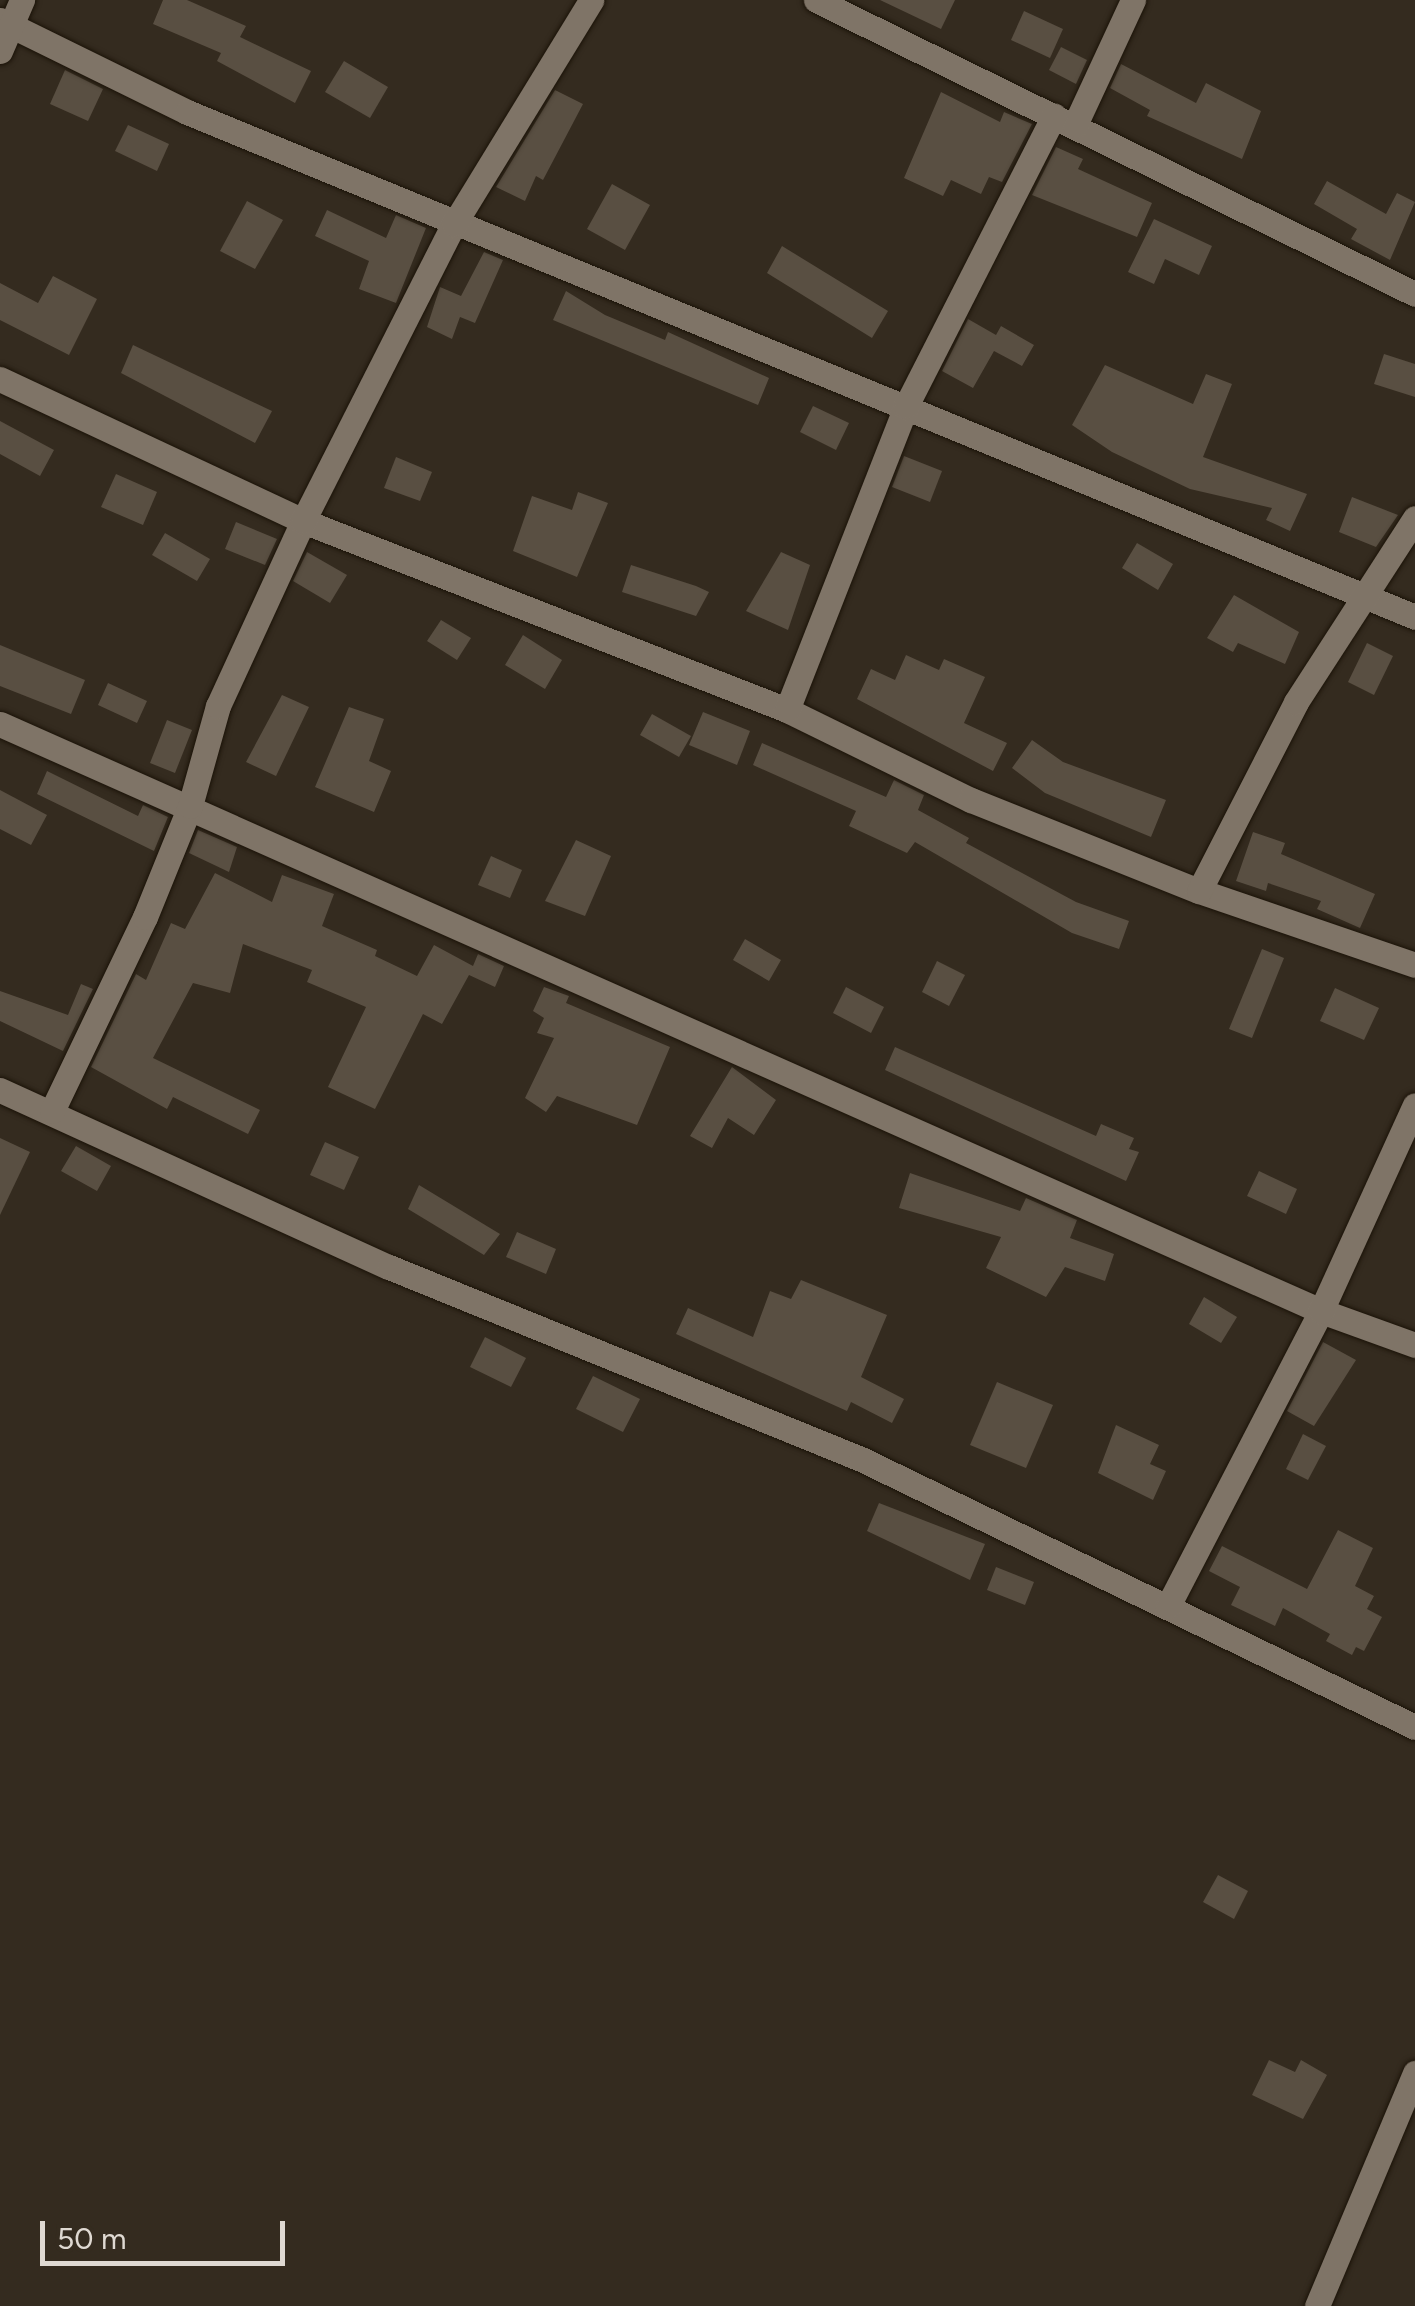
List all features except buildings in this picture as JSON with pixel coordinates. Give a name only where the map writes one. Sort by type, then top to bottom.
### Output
[{"type":"street","points":[[0,51],[6,22],[22,0]]},
{"type":"street","points":[[52,1111],[190,806],[218,706],[303,521],[454,224],[592,0]]},
{"type":"street","points":[[816,0],[1415,294]]},
{"type":"street","points":[[786,710],[906,406],[1133,0]]},
{"type":"street","points":[[6,22],[186,112],[1415,618]]},
{"type":"street","points":[[0,379],[303,521],[786,710],[971,800],[1198,890],[1415,966]]},
{"type":"street","points":[[1198,890],[1296,702],[1415,518]]},
{"type":"street","points":[[0,724],[1321,1311],[1415,1345]]},
{"type":"street","points":[[0,1090],[389,1268],[861,1459],[1415,1727]]},
{"type":"street","points":[[1168,1606],[1321,1311],[1415,1104]]},
{"type":"street","points":[[1317,2306],[1415,2073]]}]
